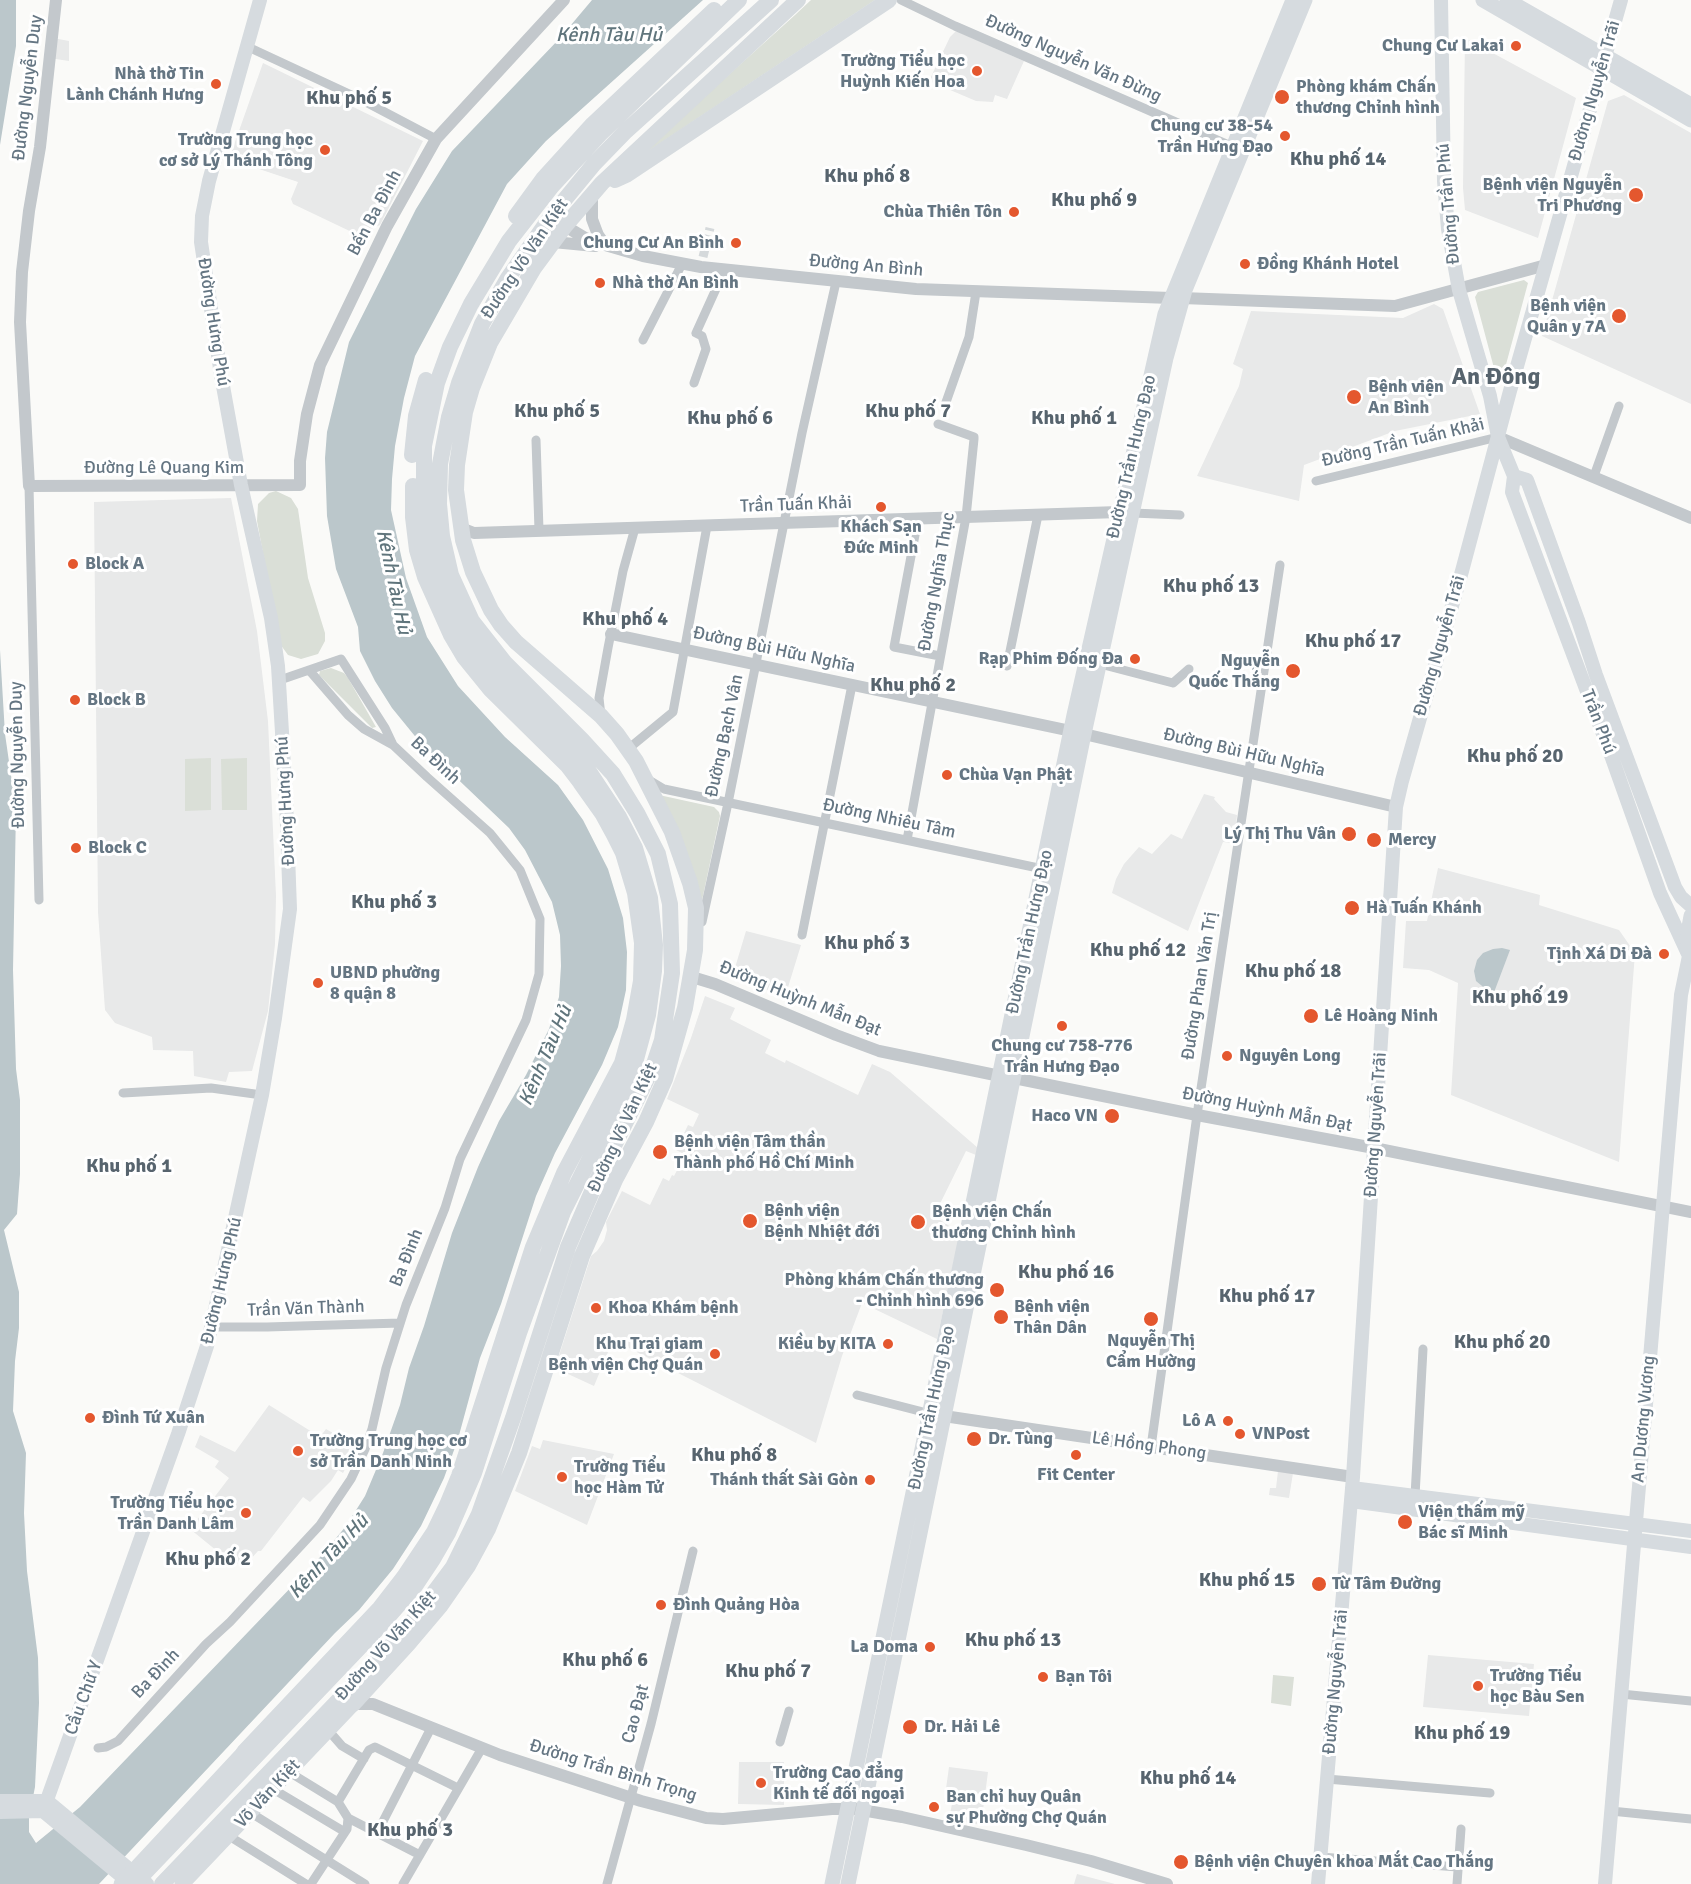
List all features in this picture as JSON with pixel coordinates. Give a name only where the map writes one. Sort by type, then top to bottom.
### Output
[{"type":"highway","name":"Đường Võ Văn Kiệt","points":[[533,200],[739,0]]},
{"type":"highway","name":"Đường Võ Văn Kiệt","points":[[155,1877],[406,1630],[436,1592],[468,1541],[513,1418],[568,1247],[597,1180],[653,1068],[662,1040],[672,972],[670,904],[658,854],[613,774],[505,663],[482,636],[463,603],[452,575],[442,536],[439,504],[440,464],[448,417],[459,382],[488,314],[532,243],[594,164],[626,131],[771,0]]},
{"type":"highway","name":"Đường Võ Văn Kiệt","points":[[353,1704],[441,1605],[468,1566],[488,1529],[519,1453],[582,1256],[624,1161],[646,1122],[666,1079],[679,1037],[692,977],[695,951],[696,908],[690,883],[672,832],[645,777],[628,749],[601,716],[592,700],[516,642],[501,626],[483,594],[457,498],[457,465],[465,412],[490,343],[534,268],[565,225],[597,189],[798,0]]},
{"type":"highway","name":"Đường Võ Văn Kiệt","points":[[597,189],[627,175],[889,0]]},
{"type":"highway","name":"Đường Võ Văn Kiệt","points":[[244,1752],[380,1608],[434,1532],[462,1466],[533,1247],[564,1173],[622,1063],[648,971],[655,945],[650,898],[635,848],[619,817],[584,764],[497,675],[462,630],[440,583],[427,529],[424,503],[424,446],[437,383],[450,347],[477,294],[533,200],[593,124],[721,3]]},
{"type":"highway","points":[[691,49],[721,3]]},
{"type":"highway","points":[[533,200],[565,225]]},
{"type":"highway","points":[[532,243],[543,240],[553,242]]},
{"type":"highway","name":"Đường Võ Văn Kiệt","points":[[294,1718],[400,1604],[421,1577],[448,1533],[474,1473],[519,1333],[563,1212],[625,1088],[635,1063],[648,1015],[648,971]]},
{"type":"highway","points":[[648,971],[672,972],[692,977]]},
{"type":"highway","name":"Võ Văn Kiệt","points":[[132,1884],[155,1877],[294,1718]]},
{"type":"main road","name":"Đường Hưng Phú","points":[[121,1595],[196,1381],[212,1326],[262,1095],[290,909],[280,680],[271,618],[241,485],[201,242],[202,216],[209,181],[260,0]]},
{"type":"main road","name":"Đường Trần Hưng Đạo","points":[[1238,149],[1293,0]]},
{"type":"main road","name":"Đường Trần Hưng Đạo","points":[[848,1884],[856,1810],[1165,315],[1176,298],[1238,149],[1305,0]]},
{"type":"main road","name":"Đường Trần Phú","points":[[1441,0],[1444,181],[1448,229],[1459,290],[1490,396],[1498,437]]},
{"type":"main road","points":[[1483,0],[1691,105]]},
{"type":"main road","points":[[1508,0],[1691,120]]},
{"type":"main road","name":"Đường Nguyễn Trãi","points":[[1318,1884],[1352,1488],[1396,807],[1620,0]]},
{"type":"main road","name":"Trần Phú","points":[[1498,437],[1514,476],[1512,492],[1604,718],[1675,887],[1681,897],[1691,906]]},
{"type":"main road","name":"Đường Trần Hưng Đạo","points":[[1077,733],[1100,664],[1126,512]]},
{"type":"main road","name":"Trần Phú","points":[[1604,718],[1660,893],[1690,958]]},
{"type":"main road","name":"An Dương Vương","points":[[1605,1884],[1662,1206],[1684,1032],[1683,982],[1690,958],[1687,938],[1691,916]]},
{"type":"main road","name":"Lê Hồng Phong","points":[[1352,1488],[1691,1531]]},
{"type":"main road","name":"Lê Hồng Phong","points":[[1352,1488],[1634,1539],[1691,1547]]},
{"type":"main road","name":"Cầu Chữ Y","points":[[45,1806],[121,1595]]},
{"type":"main road","name":"Võ Văn Kiệt","points":[[182,1884],[353,1704]]},
{"type":"main road","name":"Võ Văn Kiệt","points":[[121,1884],[155,1877],[244,1752]]},
{"type":"main road","points":[[0,1802],[45,1806],[155,1877]]},
{"type":"main road","points":[[0,1812],[45,1806],[132,1884]]},
{"type":"main road","name":"Đường Trần Hưng Đạo","points":[[832,1884],[856,1810]]},
{"type":"street","name":"Đường Nguyễn Duy","points":[[39,900],[29,486],[20,322],[22,272],[40,147],[56,0]]},
{"type":"street","name":"Bến Ba Đình","points":[[300,485],[300,461],[307,414],[320,364],[387,226],[435,139],[564,0]]},
{"type":"street","name":"Đường Nguyễn Văn Đừng","points":[[902,0],[955,26],[1238,149]]},
{"type":"street","points":[[246,46],[360,99],[435,139]]},
{"type":"street","points":[[597,189],[591,219],[598,236],[605,245]]},
{"type":"street","name":"Đường An Bình","points":[[565,225],[585,238],[605,245],[682,264],[836,282],[976,292],[1395,306],[1546,265]]},
{"type":"street","points":[[553,242],[605,245]]},
{"type":"street","points":[[643,340],[682,264]]},
{"type":"street","points":[[694,384],[706,349],[702,336],[696,333],[725,269]]},
{"type":"street","name":"Đường Bạch Vân","points":[[695,951],[836,282]]},
{"type":"street","points":[[945,405],[969,337],[976,292]]},
{"type":"street","points":[[1594,476],[1619,406]]},
{"type":"street","name":"Đường Nghĩa Thục","points":[[907,840],[966,516],[974,437],[939,424]]},
{"type":"street","points":[[1498,437],[1691,518]]},
{"type":"street","name":"Đường Trần Tuấn Khải","points":[[1316,481],[1498,437]]},
{"type":"street","points":[[536,440],[539,530]]},
{"type":"street","name":"Đường Lê Quang Kim","points":[[29,486],[300,485]]},
{"type":"street","points":[[1126,512],[1180,515]]},
{"type":"street","name":"Trần Tuấn Khải","points":[[466,533],[1126,512]]},
{"type":"street","points":[[1007,666],[1038,515]]},
{"type":"street","points":[[918,519],[894,647],[940,656]]},
{"type":"street","points":[[628,749],[673,712],[707,526]]},
{"type":"street","points":[[592,700],[611,634],[634,528]]},
{"type":"street","name":"Đường Phan Văn Trị","points":[[1151,1447],[1197,1116],[1280,565]]},
{"type":"street","name":"Đường Bùi Hữu Nghĩa","points":[[611,634],[1077,733],[1396,807]]},
{"type":"street","name":"Ba Đình","points":[[98,1748],[106,1747],[117,1741],[206,1644],[230,1622],[320,1526],[351,1479],[366,1449],[400,1323],[445,1208],[460,1159],[526,1020],[541,966],[540,919],[520,870],[490,832],[393,745],[364,729],[348,715],[309,670],[341,659],[385,728],[393,745]]},
{"type":"street","points":[[1100,664],[1173,683],[1189,669]]},
{"type":"street","points":[[280,680],[309,670]]},
{"type":"street","points":[[802,935],[852,685]]},
{"type":"street","name":"Đường Nhiêu Tâm","points":[[645,777],[664,789],[1049,871]]},
{"type":"street","name":"Đường Huỳnh Mẫn Đạt","points":[[692,977],[715,984],[879,1051],[1197,1116],[1374,1148],[1691,1212]]},
{"type":"street","points":[[123,1093],[212,1088],[262,1095]]},
{"type":"street","name":"Trần Văn Thành","points":[[212,1326],[278,1327],[400,1323]]},
{"type":"street","points":[[1415,1496],[1423,1349]]},
{"type":"street","points":[[856,1395],[938,1415]]},
{"type":"street","name":"Lê Hồng Phong","points":[[938,1415],[1151,1447],[1352,1488]]},
{"type":"street","name":"Cao Đạt","points":[[607,1884],[651,1724],[693,1551]]},
{"type":"street","points":[[368,1688],[374,1704]]},
{"type":"street","points":[[1621,1694],[1691,1701]]},
{"type":"street","name":"Đường Trần Bình Trọng","points":[[353,1704],[374,1704],[482,1748],[630,1798],[714,1819],[856,1810],[902,1817],[1032,1846],[1167,1884]]},
{"type":"street","points":[[780,1742],[789,1711]]},
{"type":"street","points":[[376,1833],[431,1728]]},
{"type":"street","points":[[328,1730],[342,1746],[364,1759]]},
{"type":"street","points":[[338,1802],[369,1750],[375,1747],[458,1788]]},
{"type":"street","points":[[403,1884],[482,1748]]},
{"type":"street","points":[[289,1772],[338,1802],[348,1818],[420,1855]]},
{"type":"street","points":[[1327,1779],[1490,1793]]},
{"type":"street","points":[[273,1789],[345,1833]]},
{"type":"street","points":[[1611,1811],[1691,1819]]},
{"type":"street","points":[[251,1812],[365,1884]]},
{"type":"street","points":[[311,1884],[345,1833],[348,1818]]},
{"type":"street","points":[[1456,1884],[1461,1829]]},
{"type":"street","points":[[229,1836],[306,1884]]},
{"type":"street","points":[[1320,1857],[1458,1867]]},
{"type":"shaded area","points":[[811,0],[875,0],[632,162],[795,15]]},
{"type":"shaded area","name":"Trường Tiểu học Huỳnh Kiến Hoa","points":[[956,31],[1024,61],[1007,99],[995,95],[993,102],[976,101],[929,81],[950,37]]},
{"type":"shaded area","points":[[53,38],[69,41],[69,61],[49,58]]},
{"type":"shaded area","name":"Bệnh viện Nguyễn Tri Phương","points":[[1465,38],[1576,98],[1538,238],[1465,210],[1463,188]]},
{"type":"shaded area","name":"Trường Trung học cơ sở Lý Thánh Tông","points":[[263,63],[423,141],[380,225],[358,235],[293,204],[291,199],[298,182],[229,159]]},
{"type":"shaded area","points":[[1624,95],[1691,133],[1691,404],[1542,336],[1608,101]]},
{"type":"shaded area","points":[[1524,280],[1528,283],[1501,383],[1498,383],[1475,297],[1478,292]]},
{"type":"shaded area","name":"Bệnh viện An Bình","points":[[1434,304],[1443,309],[1480,414],[1395,431],[1304,465],[1299,501],[1197,476],[1239,386],[1243,369],[1233,364],[1251,311],[1403,318]]},
{"type":"shaded area","points":[[276,491],[291,498],[298,509],[308,578],[325,633],[325,641],[318,654],[301,659],[288,655],[280,644],[257,521],[258,504],[269,493]]},
{"type":"shaded area","points":[[231,498],[257,631],[268,721],[276,896],[275,944],[268,1011],[252,1071],[229,1072],[226,1082],[194,1076],[193,1051],[153,1050],[152,1037],[115,1023],[105,1010],[98,912],[94,502]]},
{"type":"shaded area","points":[[331,668],[344,673],[348,678],[376,727],[372,728],[319,675],[320,671]]},
{"type":"shaded area","points":[[211,758],[211,810],[185,811],[185,759]]},
{"type":"shaded area","points":[[247,758],[247,810],[222,810],[221,759]]},
{"type":"shaded area","points":[[1204,794],[1215,797],[1214,799],[1226,812],[1237,815],[1236,824],[1232,826],[1231,832],[1234,834],[1232,843],[1223,842],[1188,931],[1112,893],[1124,864],[1139,847],[1152,854],[1171,834],[1182,839]]},
{"type":"shaded area","points":[[659,795],[714,807],[719,812],[701,905]]},
{"type":"shaded area","points":[[1438,868],[1540,895],[1539,905],[1619,930],[1635,953],[1619,1162],[1451,1095],[1458,983],[1429,970],[1403,968],[1406,921],[1427,921]]},
{"type":"shaded area","points":[[746,931],[801,945],[785,997],[762,988],[758,979],[734,971]]},
{"type":"shaded area","name":"Bệnh viện Bệnh Nhiệt đới","points":[[705,996],[735,1008],[730,1019],[771,1040],[765,1053],[785,1063],[786,1060],[858,1095],[872,1064],[890,1072],[978,1148],[976,1155],[966,1151],[934,1216],[960,1233],[937,1339],[862,1303],[842,1356],[816,1443],[613,1340],[594,1386],[555,1368],[591,1256],[604,1241],[607,1230],[606,1222],[622,1191],[650,1205],[663,1178],[669,1181],[683,1159],[680,1157],[682,1153],[676,1150],[688,1125],[693,1127],[699,1114],[667,1099]]},
{"type":"shaded area","points":[[269,1405],[320,1437],[326,1429],[352,1444],[353,1454],[343,1473],[338,1470],[331,1481],[310,1502],[303,1497],[261,1551],[241,1566],[235,1562],[233,1564],[190,1529],[229,1478],[215,1467],[219,1461],[195,1447],[200,1435],[235,1452]]},
{"type":"shaded area","name":"Trường Tiểu học Hàm Tử","points":[[543,1440],[614,1454],[587,1525],[515,1491],[532,1446],[540,1449]]},
{"type":"shaded area","points":[[1278,1471],[1293,1473],[1289,1498],[1269,1495],[1270,1488],[1276,1488]]},
{"type":"shaded area","name":"Trường Tiểu học Bàu Sen","points":[[1428,1655],[1534,1664],[1529,1716],[1423,1707]]},
{"type":"shaded area","points":[[1273,1675],[1294,1677],[1291,1706],[1271,1703]]},
{"type":"shaded area","name":"Trường Cao đẳng Kinh tế đối ngoại","points":[[739,1762],[784,1762],[784,1805],[738,1804]]},
{"type":"shaded area","points":[[949,1767],[988,1772],[981,1825],[949,1819],[952,1804],[944,1803]]},
{"type":"shaded area","points":[[1077,1874],[1115,1884],[1074,1884]]},
{"type":"water","points":[[0,0],[16,0],[16,46],[0,145]]},
{"type":"water","name":"Kênh Tàu Hủ","points":[[592,0],[703,0],[546,141],[507,184],[415,356],[395,446],[391,510],[406,578],[427,637],[458,686],[505,737],[558,785],[583,820],[608,869],[623,918],[627,952],[626,990],[618,1027],[602,1065],[555,1153],[536,1196],[501,1304],[480,1358],[458,1439],[444,1478],[421,1526],[393,1569],[359,1610],[99,1884],[0,1884],[0,650],[5,734],[16,810],[13,970],[16,1069],[20,1100],[20,1174],[17,1214],[4,1230],[19,1292],[19,1328],[13,1411],[26,1453],[24,1513],[27,1571],[38,1658],[39,1703],[35,1787],[29,1817],[29,1832],[36,1843],[80,1807],[323,1554],[346,1526],[365,1496],[400,1405],[409,1368],[452,1233],[499,1121],[549,1029],[559,997],[560,935],[552,902],[525,850],[509,828],[423,746],[392,708],[360,651],[358,627],[336,569],[327,516],[325,458],[327,432],[349,342],[416,209],[452,151],[560,38]]},
{"type":"water","points":[[1502,948],[1510,950],[1493,995],[1476,981],[1474,971],[1477,960],[1483,953]]},
{"type":"tunnel","points":[[703,257],[710,228]]},
{"type":"place","name":"Chung Cư Lakai","points":[[1516,46]]},
{"type":"place","name":"Trường Tiểu học Huỳnh Kiến Hoa","points":[[977,71]]},
{"type":"place","name":"Nhà thờ Tin Lành Chánh Hưng","points":[[216,84]]},
{"type":"place","name":"Phòng khám Chấn thương Chỉnh hình","points":[[1282,97]]},
{"type":"place","name":"Chung cư 38-54 Trần Hưng Đạo","points":[[1285,136]]},
{"type":"place","name":"Trường Trung học cơ sở Lý Thánh Tông","points":[[325,150]]},
{"type":"place","name":"Bệnh viện Nguyễn Tri Phương","points":[[1636,195]]},
{"type":"place","name":"Chùa Thiên Tôn","points":[[1014,212]]},
{"type":"place","name":"Chung Cư An Bình","points":[[736,243]]},
{"type":"place","name":"Đồng Khánh Hotel","points":[[1245,264]]},
{"type":"place","name":"Nhà thờ An Bình","points":[[600,283]]},
{"type":"place","name":"Bệnh viện Quân y 7A","points":[[1619,316]]},
{"type":"place","name":"Bệnh viện An Bình","points":[[1354,397]]},
{"type":"place","name":"Khách Sạn Đức Minh","points":[[881,507]]},
{"type":"place","name":"Block A","points":[[73,564]]},
{"type":"place","name":"Rạp Phim Đống Đa","points":[[1135,659]]},
{"type":"place","name":"Nguyễn Quốc Thắng","points":[[1293,671]]},
{"type":"place","name":"Block B","points":[[75,700]]},
{"type":"place","name":"Chùa Vạn Phật","points":[[947,775]]},
{"type":"place","name":"Lý Thị Thu Vân","points":[[1349,834]]},
{"type":"place","name":"Mercy","points":[[1374,840]]},
{"type":"place","name":"Block C","points":[[76,848]]},
{"type":"place","name":"Hà Tuấn Khánh","points":[[1352,908]]},
{"type":"place","name":"Tịnh Xá Di Đà","points":[[1664,954]]},
{"type":"place","name":"UBND phường 8 quận 8","points":[[318,983]]},
{"type":"place","name":"Lê Hoàng Ninh","points":[[1311,1016]]},
{"type":"place","name":"Chung cư 758-776 Trần Hưng Đạo","points":[[1062,1026]]},
{"type":"place","name":"Nguyên Long","points":[[1227,1056]]},
{"type":"place","name":"Haco VN","points":[[1112,1116]]},
{"type":"place","name":"Bệnh viện Tâm thần Thành phố Hồ Chí Minh","points":[[660,1152]]},
{"type":"place","name":"Bệnh viện Bệnh Nhiệt đới","points":[[750,1221]]},
{"type":"place","name":"Bệnh viện Chấn thương Chỉnh hình","points":[[918,1222]]},
{"type":"place","name":"Phòng khám Chấn thương - Chỉnh hình 696","points":[[997,1290]]},
{"type":"place","name":"Khoa Khám bệnh","points":[[596,1308]]},
{"type":"place","name":"Bệnh viện Thân Dân","points":[[1001,1317]]},
{"type":"place","name":"Nguyễn Thị Cẩm Hường","points":[[1151,1319]]},
{"type":"place","name":"Kiều by KITA","points":[[888,1344]]},
{"type":"place","name":"Khu Trại giam Bệnh viện Chợ Quán","points":[[715,1354]]},
{"type":"place","name":"Đình Tứ Xuân","points":[[90,1418]]},
{"type":"place","name":"Lô A","points":[[1228,1421]]},
{"type":"place","name":"VNPost","points":[[1240,1434]]},
{"type":"place","name":"Dr. Tùng","points":[[974,1439]]},
{"type":"place","name":"Trường Trung học cơ sở Trần Danh Ninh","points":[[298,1451]]},
{"type":"place","name":"Fit Center","points":[[1076,1455]]},
{"type":"place","name":"Trường Tiểu học Hàm Tử","points":[[562,1477]]},
{"type":"place","name":"Thánh thất Sài Gòn","points":[[870,1480]]},
{"type":"place","name":"Trường Tiểu học Trần Danh Lâm","points":[[246,1513]]},
{"type":"place","name":"Viện thấm mỹ Bác sĩ Minh","points":[[1405,1522]]},
{"type":"place","name":"Từ Tâm Đường","points":[[1319,1584]]},
{"type":"place","name":"Đình Quảng Hòa","points":[[661,1605]]},
{"type":"place","name":"La Doma","points":[[930,1647]]},
{"type":"place","name":"Bạn Tôi","points":[[1043,1677]]},
{"type":"place","name":"Trường Tiểu học Bàu Sen","points":[[1478,1686]]},
{"type":"place","name":"Dr. Hải Lê","points":[[910,1727]]},
{"type":"place","name":"Trường Cao đẳng Kinh tế đối ngoại","points":[[761,1783]]},
{"type":"place","name":"Ban chỉ huy Quân sự Phường Chợ Quán","points":[[934,1807]]},
{"type":"place","name":"Bệnh viện Chuyên khoa Mắt Cao Thắng","points":[[1181,1862]]},
{"type":"district","name":"Khu phố 5","points":[[349,99]]},
{"type":"district","name":"Khu phố 14","points":[[1338,160]]},
{"type":"district","name":"Khu phố 8","points":[[867,177]]},
{"type":"district","name":"Khu phố 9","points":[[1094,201]]},
{"type":"district","name":"An Đông","points":[[1496,378]]},
{"type":"district","name":"Khu phố 5","points":[[557,412]]},
{"type":"district","name":"Khu phố 7","points":[[908,412]]},
{"type":"district","name":"Khu phố 6","points":[[730,419]]},
{"type":"district","name":"Khu phố 1","points":[[1074,419]]},
{"type":"district","name":"Khu phố 13","points":[[1211,587]]},
{"type":"district","name":"Khu phố 4","points":[[625,620]]},
{"type":"district","name":"Khu phố 17","points":[[1353,642]]},
{"type":"district","name":"Khu phố 2","points":[[913,686]]},
{"type":"district","name":"Khu phố 20","points":[[1515,757]]},
{"type":"district","name":"Khu phố 3","points":[[394,903]]},
{"type":"district","name":"Khu phố 3","points":[[867,944]]},
{"type":"district","name":"Khu phố 12","points":[[1138,951]]},
{"type":"district","name":"Khu phố 18","points":[[1293,972]]},
{"type":"district","name":"Khu phố 19","points":[[1520,998]]},
{"type":"district","name":"Khu phố 1","points":[[129,1167]]},
{"type":"district","name":"Khu phố 16","points":[[1066,1273]]},
{"type":"district","name":"Khu phố 17","points":[[1267,1297]]},
{"type":"district","name":"Khu phố 20","points":[[1502,1343]]},
{"type":"district","name":"Khu phố 8","points":[[734,1456]]},
{"type":"district","name":"Khu phố 2","points":[[208,1560]]},
{"type":"district","name":"Khu phố 15","points":[[1247,1581]]},
{"type":"district","name":"Khu phố 13","points":[[1013,1641]]},
{"type":"district","name":"Khu phố 6","points":[[605,1661]]},
{"type":"district","name":"Khu phố 7","points":[[768,1672]]},
{"type":"district","name":"Khu phố 19","points":[[1462,1734]]},
{"type":"district","name":"Khu phố 14","points":[[1188,1779]]},
{"type":"district","name":"Khu phố 3","points":[[410,1831]]}]
